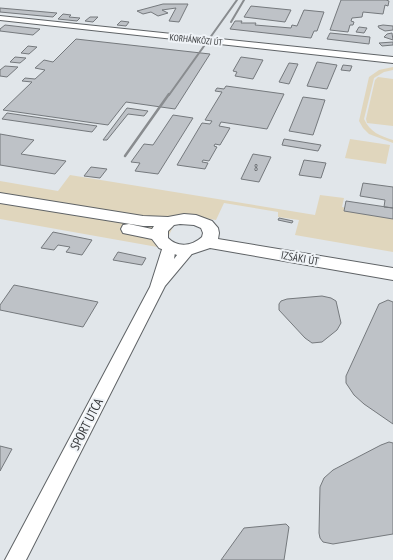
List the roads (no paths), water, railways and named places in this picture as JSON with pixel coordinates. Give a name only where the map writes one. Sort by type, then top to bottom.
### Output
[{"type":"main road","points":[[0,198],[143,221],[165,235],[189,249],[200,247],[209,237],[207,225],[198,220],[179,219],[165,235]]},
{"type":"main road","points":[[0,206],[165,235]]},
{"type":"main road","name":"IZSÁKI ÚT","points":[[209,237],[393,265]]},
{"type":"main road","name":"IZSÁKI ÚT","points":[[209,237],[393,274]]},
{"type":"street","name":"KORHÁNKÖZI ÚT","points":[[0,18],[393,60]]},
{"type":"street","points":[[157,287],[167,258],[165,235]]},
{"type":"street","points":[[157,287],[189,249]]},
{"type":"street","name":"SPORT UTCA","points":[[15,560],[157,287]]},
{"type":"railway","points":[[169,95],[237,0]]},
{"type":"railway","points":[[231,22],[244,0]]},
{"type":"railway","points":[[125,156],[169,94]]}]
